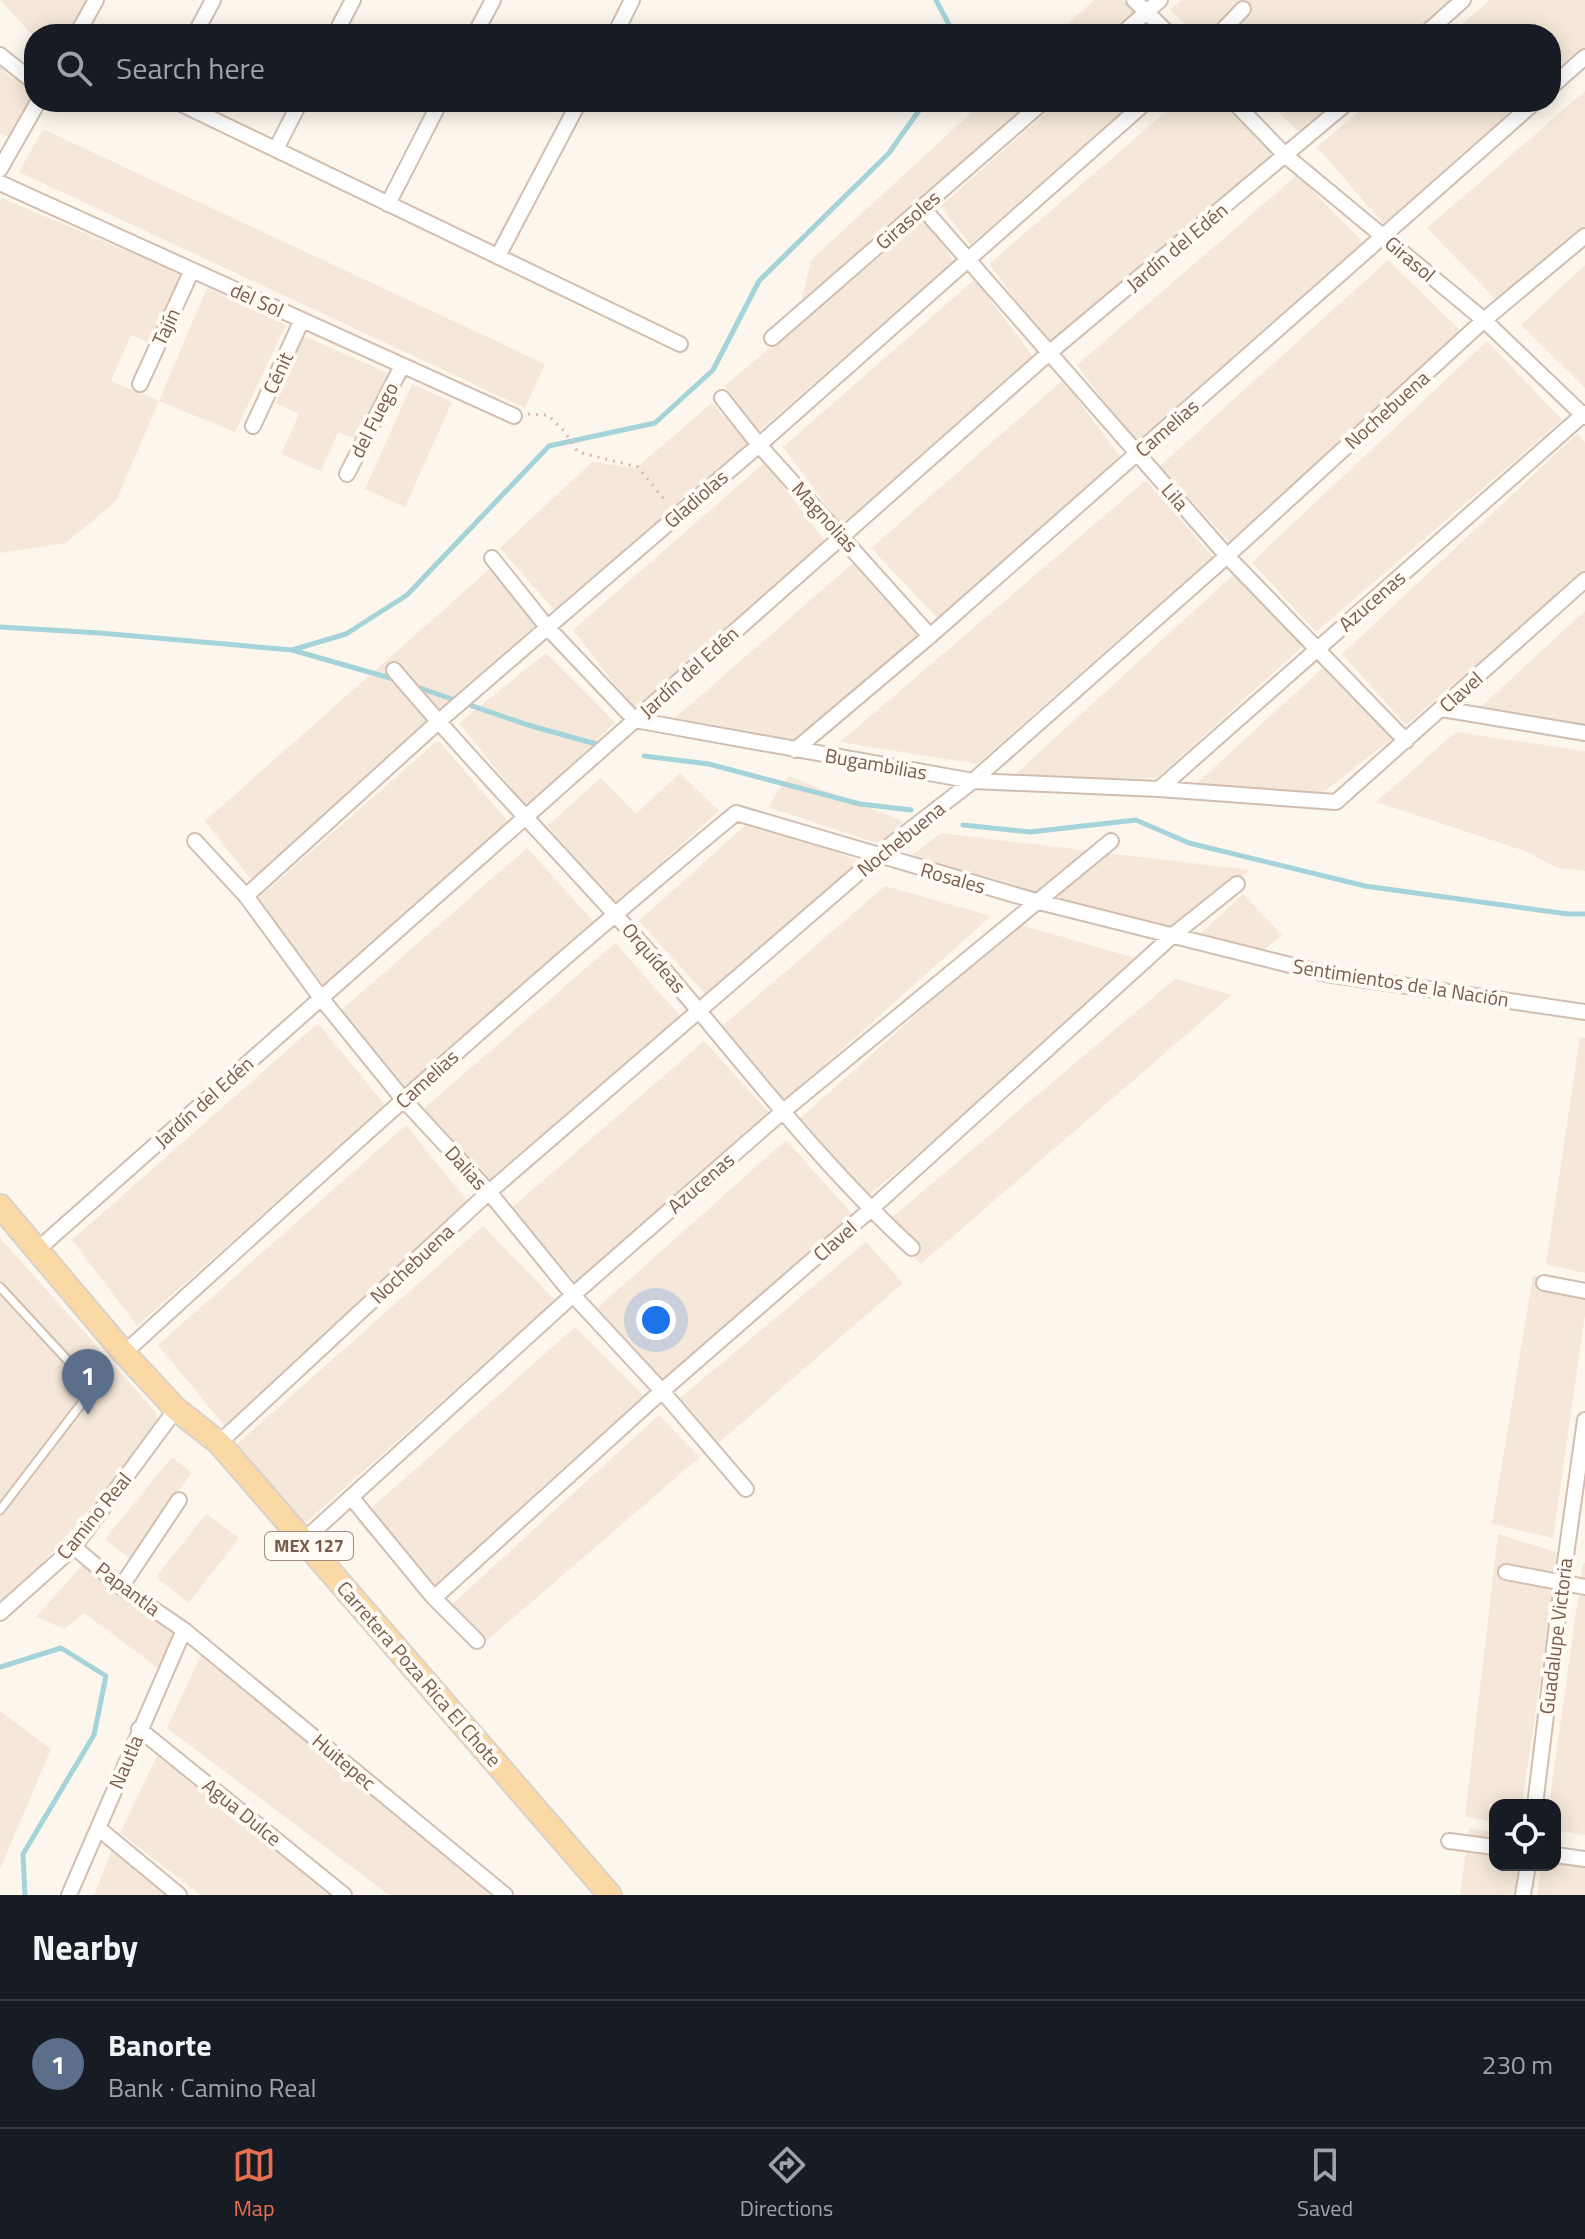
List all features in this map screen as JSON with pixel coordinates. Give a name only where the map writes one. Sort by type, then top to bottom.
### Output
[{"type":"main road","name":"Carretera Poza Rica El Chote","points":[[0,1206],[124,1353],[176,1409],[219,1443],[610,1895]]},
{"type":"street","points":[[83,24],[96,0]]},
{"type":"street","points":[[200,24],[213,0]]},
{"type":"street","points":[[340,24],[353,0]]},
{"type":"street","points":[[480,24],[493,0]]},
{"type":"street","points":[[620,24],[632,0]]},
{"type":"street","points":[[1134,0],[1159,24]]},
{"type":"street","points":[[1134,24],[1160,0]]},
{"type":"street","points":[[1436,24],[1463,0]]},
{"type":"street","points":[[1229,24],[1243,9]]},
{"type":"street","points":[[0,55],[24,74]]},
{"type":"street","points":[[1561,78],[1585,57]]},
{"type":"street","points":[[2,159],[32,112]]},
{"type":"street","points":[[198,112],[680,344]]},
{"type":"street","points":[[276,149],[295,112]]},
{"type":"street","points":[[388,204],[435,112]]},
{"type":"street","points":[[498,256],[574,112]]},
{"type":"street","name":"Girasoles","points":[[772,338],[1031,112]]},
{"type":"street","name":"Gladiolas","points":[[246,896],[480,686],[759,445],[1135,112]]},
{"type":"street","name":"Girasol","points":[[1244,112],[1286,156],[1484,320],[1584,415]]},
{"type":"street","name":"Jardín del Edén","points":[[37,1250],[1049,353],[1337,112]]},
{"type":"street","name":"Camelias","points":[[795,750],[930,636],[1524,112]]},
{"type":"street","name":"del Sol","points":[[0,183],[514,416]]},
{"type":"street","name":"Lila","points":[[922,207],[1227,556],[1406,741]]},
{"type":"street","name":"Nochebuena","points":[[219,1443],[489,1192],[893,843],[973,781],[1227,556],[1484,320],[1585,236]]},
{"type":"street","name":"Tajín","points":[[140,384],[192,270]]},
{"type":"street","name":"Cénit","points":[[253,426],[302,320]]},
{"type":"street","name":"del Fuego","points":[[347,474],[402,366]]},
{"type":"street","name":"Magnolias","points":[[722,398],[759,445],[930,636]]},
{"type":"street","name":"Azucenas","points":[[1159,789],[1584,415]]},
{"type":"street","points":[[492,558],[547,627],[635,720]]},
{"type":"street","name":"Clavel","points":[[1336,802],[1585,580]]},
{"type":"street","name":"Orquídeas","points":[[394,670],[443,719],[525,817],[615,913],[700,1011],[781,1113],[870,1210],[912,1248]]},
{"type":"street","points":[[1442,709],[1585,733]]},
{"type":"street","name":"Bugambilias","points":[[635,720],[973,781],[1159,789],[1336,802]]},
{"type":"street","name":"Camelias","points":[[124,1353],[403,1099],[615,913],[736,813]]},
{"type":"street","name":"Rosales","points":[[736,813],[1039,902],[1172,936]]},
{"type":"street","name":"Dalias","points":[[195,841],[246,896],[321,998],[403,1099],[489,1192],[573,1295],[662,1391],[746,1489]]},
{"type":"street","name":"Azucenas","points":[[304,1540],[573,1295],[781,1113],[1111,841]]},
{"type":"street","name":"Clavel","points":[[434,1598],[1172,936],[1237,884]]},
{"type":"street","name":"Sentimientos de la Nación","points":[[1172,936],[1326,974],[1585,1012]]},
{"type":"street","points":[[1544,1283],[1585,1291]]},
{"type":"street","name":"Camino Real","points":[[0,1613],[74,1547],[176,1409]]},
{"type":"street","name":"Guadalupe Victoria","points":[[1536,1799],[1585,1420]]},
{"type":"street","points":[[351,1497],[434,1598],[477,1641]]},
{"type":"street","points":[[121,1587],[179,1500]]},
{"type":"street","name":"Papantla","points":[[74,1547],[121,1587],[184,1630]]},
{"type":"street","points":[[1506,1572],[1585,1587]]},
{"type":"street","name":"Nautla","points":[[69,1895],[184,1630]]},
{"type":"street","name":"Huitepec","points":[[184,1630],[505,1895]]},
{"type":"street","name":"Agua Dulce","points":[[139,1729],[344,1895]]},
{"type":"street","points":[[98,1828],[179,1895]]},
{"type":"street","points":[[1449,1841],[1489,1846]]},
{"type":"street","points":[[1561,1856],[1585,1859]]},
{"type":"street","points":[[1523,1895],[1527,1871]]},
{"type":"lane","points":[[0,1287],[83,1377],[89,1388],[85,1399],[0,1510]]},
{"type":"path","points":[[514,416],[534,412],[548,415],[578,452],[638,467],[677,515]]},
{"type":"shaded area","points":[[0,0],[92,0],[78,24],[24,26]]},
{"type":"shaded area","points":[[1094,0],[1123,0],[1137,13],[1124,24],[1068,24]]},
{"type":"shaded area","points":[[1181,0],[1451,0],[1423,24],[1185,24],[1170,10]]},
{"type":"shaded area","points":[[1490,0],[1585,0],[1585,63],[1561,84],[1561,24],[1462,24]]},
{"type":"shaded area","points":[[0,66],[8,76],[24,83],[25,112],[12,139],[0,133]]},
{"type":"shaded area","points":[[1585,91],[1585,226],[1499,303],[1427,228]]},
{"type":"shaded area","points":[[972,112],[1024,112],[799,310],[811,260]]},
{"type":"shaded area","points":[[1047,112],[1123,112],[970,245],[941,206]]},
{"type":"shaded area","points":[[1165,112],[1247,112],[1281,147],[1052,349],[989,264]]},
{"type":"shaded area","points":[[1278,112],[1322,112],[1299,132]]},
{"type":"shaded area","points":[[1358,112],[1529,112],[1391,233],[1317,147]]},
{"type":"shaded area","points":[[43,129],[545,364],[525,408],[19,172]]},
{"type":"shaded area","points":[[1297,175],[1369,248],[1140,450],[1077,365]]},
{"type":"shaded area","points":[[2,198],[185,276],[155,345],[131,335],[111,381],[159,401],[116,501],[66,543],[0,553],[0,202]]},
{"type":"shaded area","points":[[926,219],[954,261],[759,431],[724,386]]},
{"type":"shaded area","points":[[1388,260],[1464,334],[1231,544],[1160,466]]},
{"type":"shaded area","points":[[1585,265],[1585,388],[1521,325]]},
{"type":"shaded area","points":[[975,279],[1037,362],[846,531],[783,447]]},
{"type":"shaded area","points":[[207,288],[286,325],[235,432],[159,401]]},
{"type":"shaded area","points":[[304,336],[390,374],[361,441],[338,432],[321,471],[281,454],[299,414],[276,403]]},
{"type":"shaded area","points":[[1487,341],[1562,420],[1316,632],[1252,562]]},
{"type":"shaded area","points":[[1063,380],[1125,463],[940,621],[871,548]]},
{"type":"shaded area","points":[[412,384],[452,402],[405,507],[365,489]]},
{"type":"shaded area","points":[[712,403],[748,443],[555,611],[500,548],[592,462],[636,468]]},
{"type":"shaded area","points":[[1577,434],[1585,442],[1585,571],[1406,725],[1342,654]]},
{"type":"shaded area","points":[[765,462],[828,545],[637,714],[573,630]]},
{"type":"shaded area","points":[[1146,480],[1213,557],[977,764],[840,742]]},
{"type":"shaded area","points":[[853,563],[922,638],[798,744],[675,718]]},
{"type":"shaded area","points":[[493,566],[537,627],[252,881],[205,821]]},
{"type":"shaded area","points":[[1234,574],[1303,646],[1157,778],[1008,781]]},
{"type":"shaded area","points":[[1585,611],[1585,727],[1476,711]]},
{"type":"shaded area","points":[[546,653],[615,722],[528,809],[459,723]]},
{"type":"shaded area","points":[[1324,667],[1393,738],[1321,794],[1197,783]]},
{"type":"shaded area","points":[[1456,732],[1585,751],[1585,871],[1557,868],[1525,851],[1376,802]]},
{"type":"shaded area","points":[[438,740],[512,826],[322,989],[253,903]]},
{"type":"shaded area","points":[[680,773],[719,811],[617,902],[547,826],[601,778],[636,814]]},
{"type":"shaded area","points":[[788,776],[903,821],[883,845],[768,807]]},
{"type":"shaded area","points":[[751,820],[861,862],[708,997],[639,921]]},
{"type":"shaded area","points":[[941,833],[1250,870],[1166,938],[899,865]]},
{"type":"shaded area","points":[[527,848],[597,925],[406,1094],[338,1013]]},
{"type":"shaded area","points":[[885,886],[991,916],[781,1104],[715,1032]]},
{"type":"shaded area","points":[[1243,894],[1282,935],[1256,957],[1198,936]]},
{"type":"shaded area","points":[[1018,924],[1146,961],[867,1197],[797,1121]]},
{"type":"shaded area","points":[[615,943],[684,1020],[490,1192],[422,1110]]},
{"type":"shaded area","points":[[1175,979],[1232,995],[921,1264],[884,1224]]},
{"type":"shaded area","points":[[318,1023],[385,1105],[137,1326],[72,1240]]},
{"type":"shaded area","points":[[1580,1037],[1585,1038],[1585,1273],[1546,1264]]},
{"type":"shaded area","points":[[704,1041],[770,1114],[579,1285],[508,1211]]},
{"type":"shaded area","points":[[406,1125],[473,1208],[228,1430],[158,1345]]},
{"type":"shaded area","points":[[786,1140],[855,1217],[662,1381],[595,1310]]},
{"type":"shaded area","points":[[483,1226],[555,1300],[303,1525],[236,1445]]},
{"type":"shaded area","points":[[0,1238],[155,1411],[159,1424],[155,1433],[3,1609],[0,1609]]},
{"type":"shaded area","points":[[866,1242],[903,1283],[714,1447],[673,1404]]},
{"type":"shaded area","points":[[1533,1275],[1585,1289],[1585,1315],[1553,1538],[1492,1524]]},
{"type":"shaded area","points":[[575,1327],[644,1396],[426,1598],[357,1521]]},
{"type":"shaded area","points":[[659,1415],[700,1457],[484,1643],[448,1608]]},
{"type":"shaded area","points":[[172,1457],[192,1473],[164,1509],[177,1520],[141,1567],[105,1539]]},
{"type":"shaded area","points":[[206,1514],[239,1538],[189,1603],[156,1577]]},
{"type":"shaded area","points":[[1498,1534],[1559,1553],[1523,1799],[1489,1799],[1489,1821],[1465,1816]]},
{"type":"shaded area","points":[[86,1561],[185,1641],[167,1675],[84,1613],[64,1629],[36,1617]]},
{"type":"shaded area","points":[[1585,1563],[1585,1835],[1561,1831],[1561,1799],[1550,1799]]},
{"type":"shaded area","points":[[202,1653],[498,1882],[488,1895],[389,1895],[167,1728]]},
{"type":"shaded area","points":[[0,1711],[51,1749],[0,1869]]},
{"type":"shaded area","points":[[157,1756],[342,1895],[201,1895],[120,1833]]},
{"type":"shaded area","points":[[1469,1828],[1489,1832],[1489,1871],[1517,1871],[1514,1895],[1460,1895]]},
{"type":"shaded area","points":[[112,1850],[170,1895],[94,1895]]},
{"type":"shaded area","points":[[1561,1851],[1585,1855],[1585,1895],[1537,1895],[1541,1871],[1561,1871]]},
{"type":"waterway","points":[[936,0],[949,24]]},
{"type":"waterway","points":[[292,650],[346,634],[407,595],[549,446],[655,423],[713,370],[759,281],[889,153],[918,112]]},
{"type":"waterway","points":[[0,627],[292,650],[397,680]]},
{"type":"waterway","points":[[414,686],[528,725],[596,744]]},
{"type":"waterway","points":[[644,756],[709,764],[860,804],[911,810]]},
{"type":"waterway","points":[[963,825],[1030,832],[1136,820],[1189,843],[1365,886],[1585,914]]},
{"type":"waterway","points":[[0,1667],[61,1648],[106,1676],[94,1735],[23,1854],[25,1895]]},
{"type":"place","name":"Banorte","points":[[88,1415]]}]
